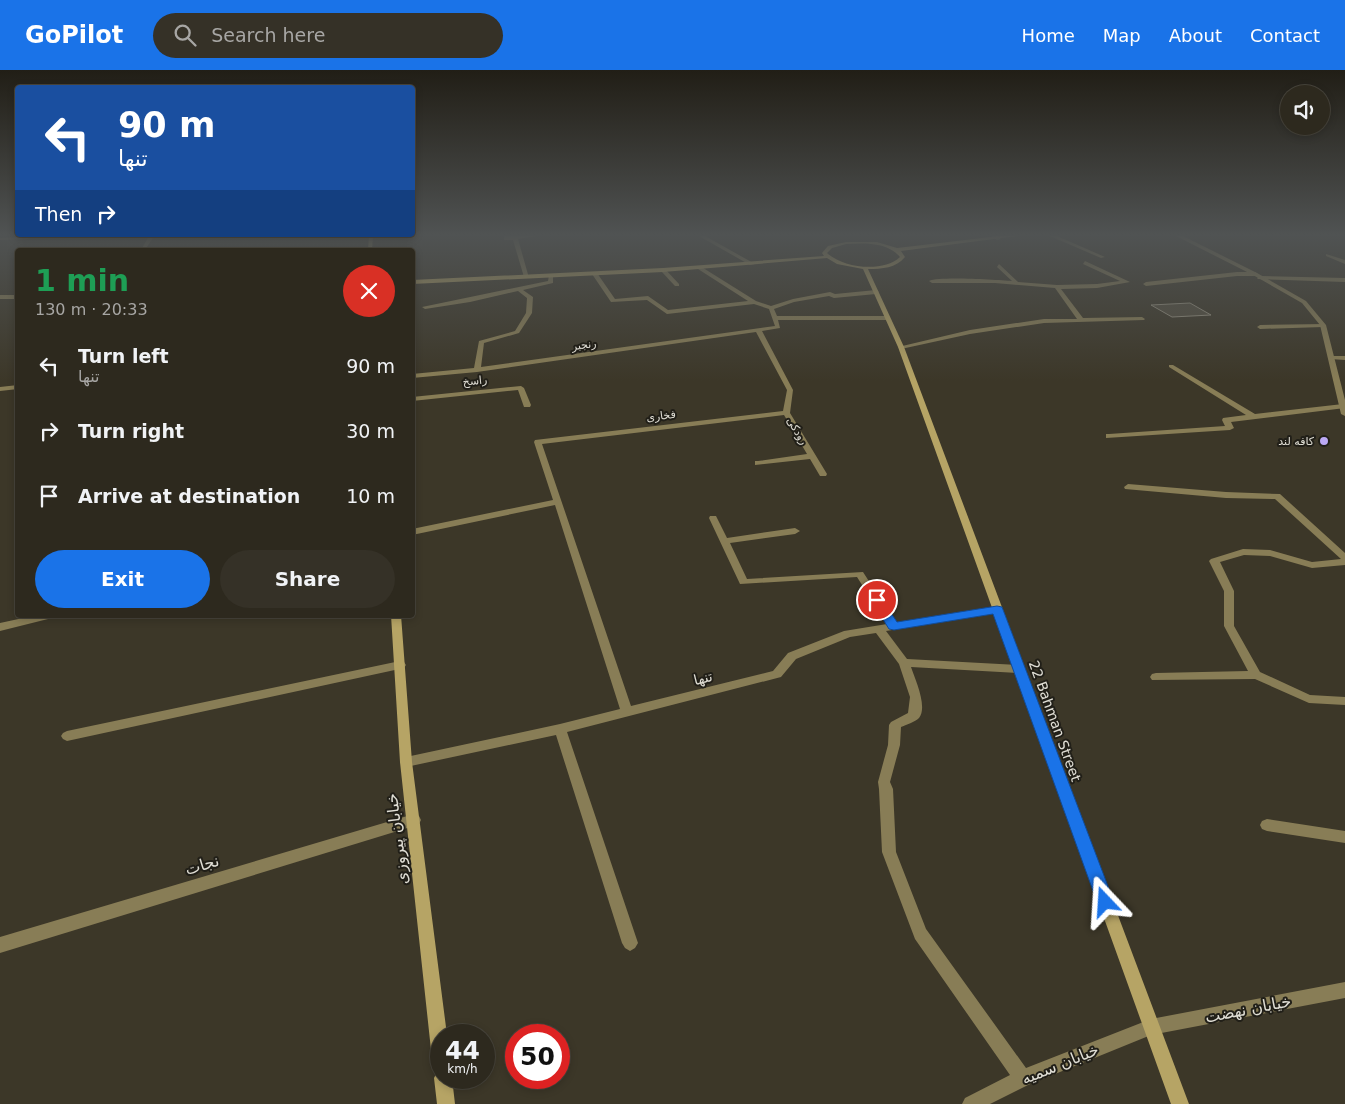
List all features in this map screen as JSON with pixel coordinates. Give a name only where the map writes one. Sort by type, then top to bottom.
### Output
[{"type":"main road","name":"22 Bahman Street","points":[[873,284],[901,347],[1180,1104]]},
{"type":"main road","name":"خیابان پیروزی","points":[[396,618],[406,762],[437,1024]]},
{"type":"main road","points":[[444,1089],[446,1104]]},
{"type":"street","points":[[425,307],[542,284]]},
{"type":"street","points":[[602,284],[613,301],[648,298],[667,312],[754,302]]},
{"type":"street","points":[[726,284],[754,302],[771,308],[793,301],[830,294],[834,296],[876,292]]},
{"type":"street","points":[[1035,284],[1058,287],[1110,284]]},
{"type":"street","points":[[1109,436],[1230,428],[1226,420],[1344,410],[1323,325],[1304,302],[1272,284]]},
{"type":"street","points":[[1058,287],[1082,321]]},
{"type":"street","points":[[477,370],[481,342],[517,332],[529,313],[530,297],[520,290]]},
{"type":"street","points":[[0,297],[15,297]]},
{"type":"street","points":[[771,308],[775,318],[887,318]]},
{"type":"street","name":"رنجبر","points":[[415,376],[477,370],[778,328],[775,318]]},
{"type":"street","points":[[901,347],[970,332],[1044,322],[1142,319]]},
{"type":"street","points":[[1260,327],[1323,325]]},
{"type":"street","name":"رودکی","points":[[759,331],[790,390],[786,413],[823,474]]},
{"type":"street","points":[[1332,358],[1345,358]]},
{"type":"street","points":[[1170,366],[1254,417]]},
{"type":"street","points":[[0,389],[15,387]]},
{"type":"street","name":"راسخ","points":[[415,399],[521,388],[527,405]]},
{"type":"street","name":"فخاری","points":[[558,502],[538,442],[786,413]]},
{"type":"street","points":[[758,463],[812,456]]},
{"type":"street","points":[[1128,487],[1226,495],[1276,496],[1345,560]]},
{"type":"street","points":[[415,531],[558,502],[627,712]]},
{"type":"street","points":[[713,518],[744,582],[860,574],[894,626]]},
{"type":"street","points":[[725,541],[795,531]]},
{"type":"street","points":[[1256,674],[1229,626],[1229,592],[1214,561],[1244,552],[1270,553],[1312,565],[1345,560]]},
{"type":"street","name":"تنها","points":[[406,762],[560,730],[777,674],[792,656],[848,634],[997,610]]},
{"type":"street","points":[[0,627],[39,618]]},
{"type":"street","points":[[878,629],[904,663],[916,697],[914,715],[895,725],[892,754],[884,782],[886,789],[888,852],[920,934],[1023,1078]]},
{"type":"street","points":[[904,663],[1019,669]]},
{"type":"street","points":[[67,736],[400,665]]},
{"type":"street","points":[[1156,677],[1256,674],[1309,699],[1345,701]]},
{"type":"street","points":[[560,730],[630,943]]},
{"type":"street","name":"نجات","points":[[0,945],[414,820]]},
{"type":"street","points":[[1267,825],[1345,837]]},
{"type":"street","name":"خیابان نهضت","points":[[1151,1027],[1345,990]]},
{"type":"street","name":"خیابان سمیه","points":[[971,1104],[1023,1078],[1151,1027]]},
{"type":"building","points":[[1190,303],[1211,315],[1172,317],[1151,305]]},
{"type":"place","name":"كافه لند","points":[[1324,441]]},
{"type":"route","points":[[877,600],[894,626],[997,610],[1105,902]]}]
